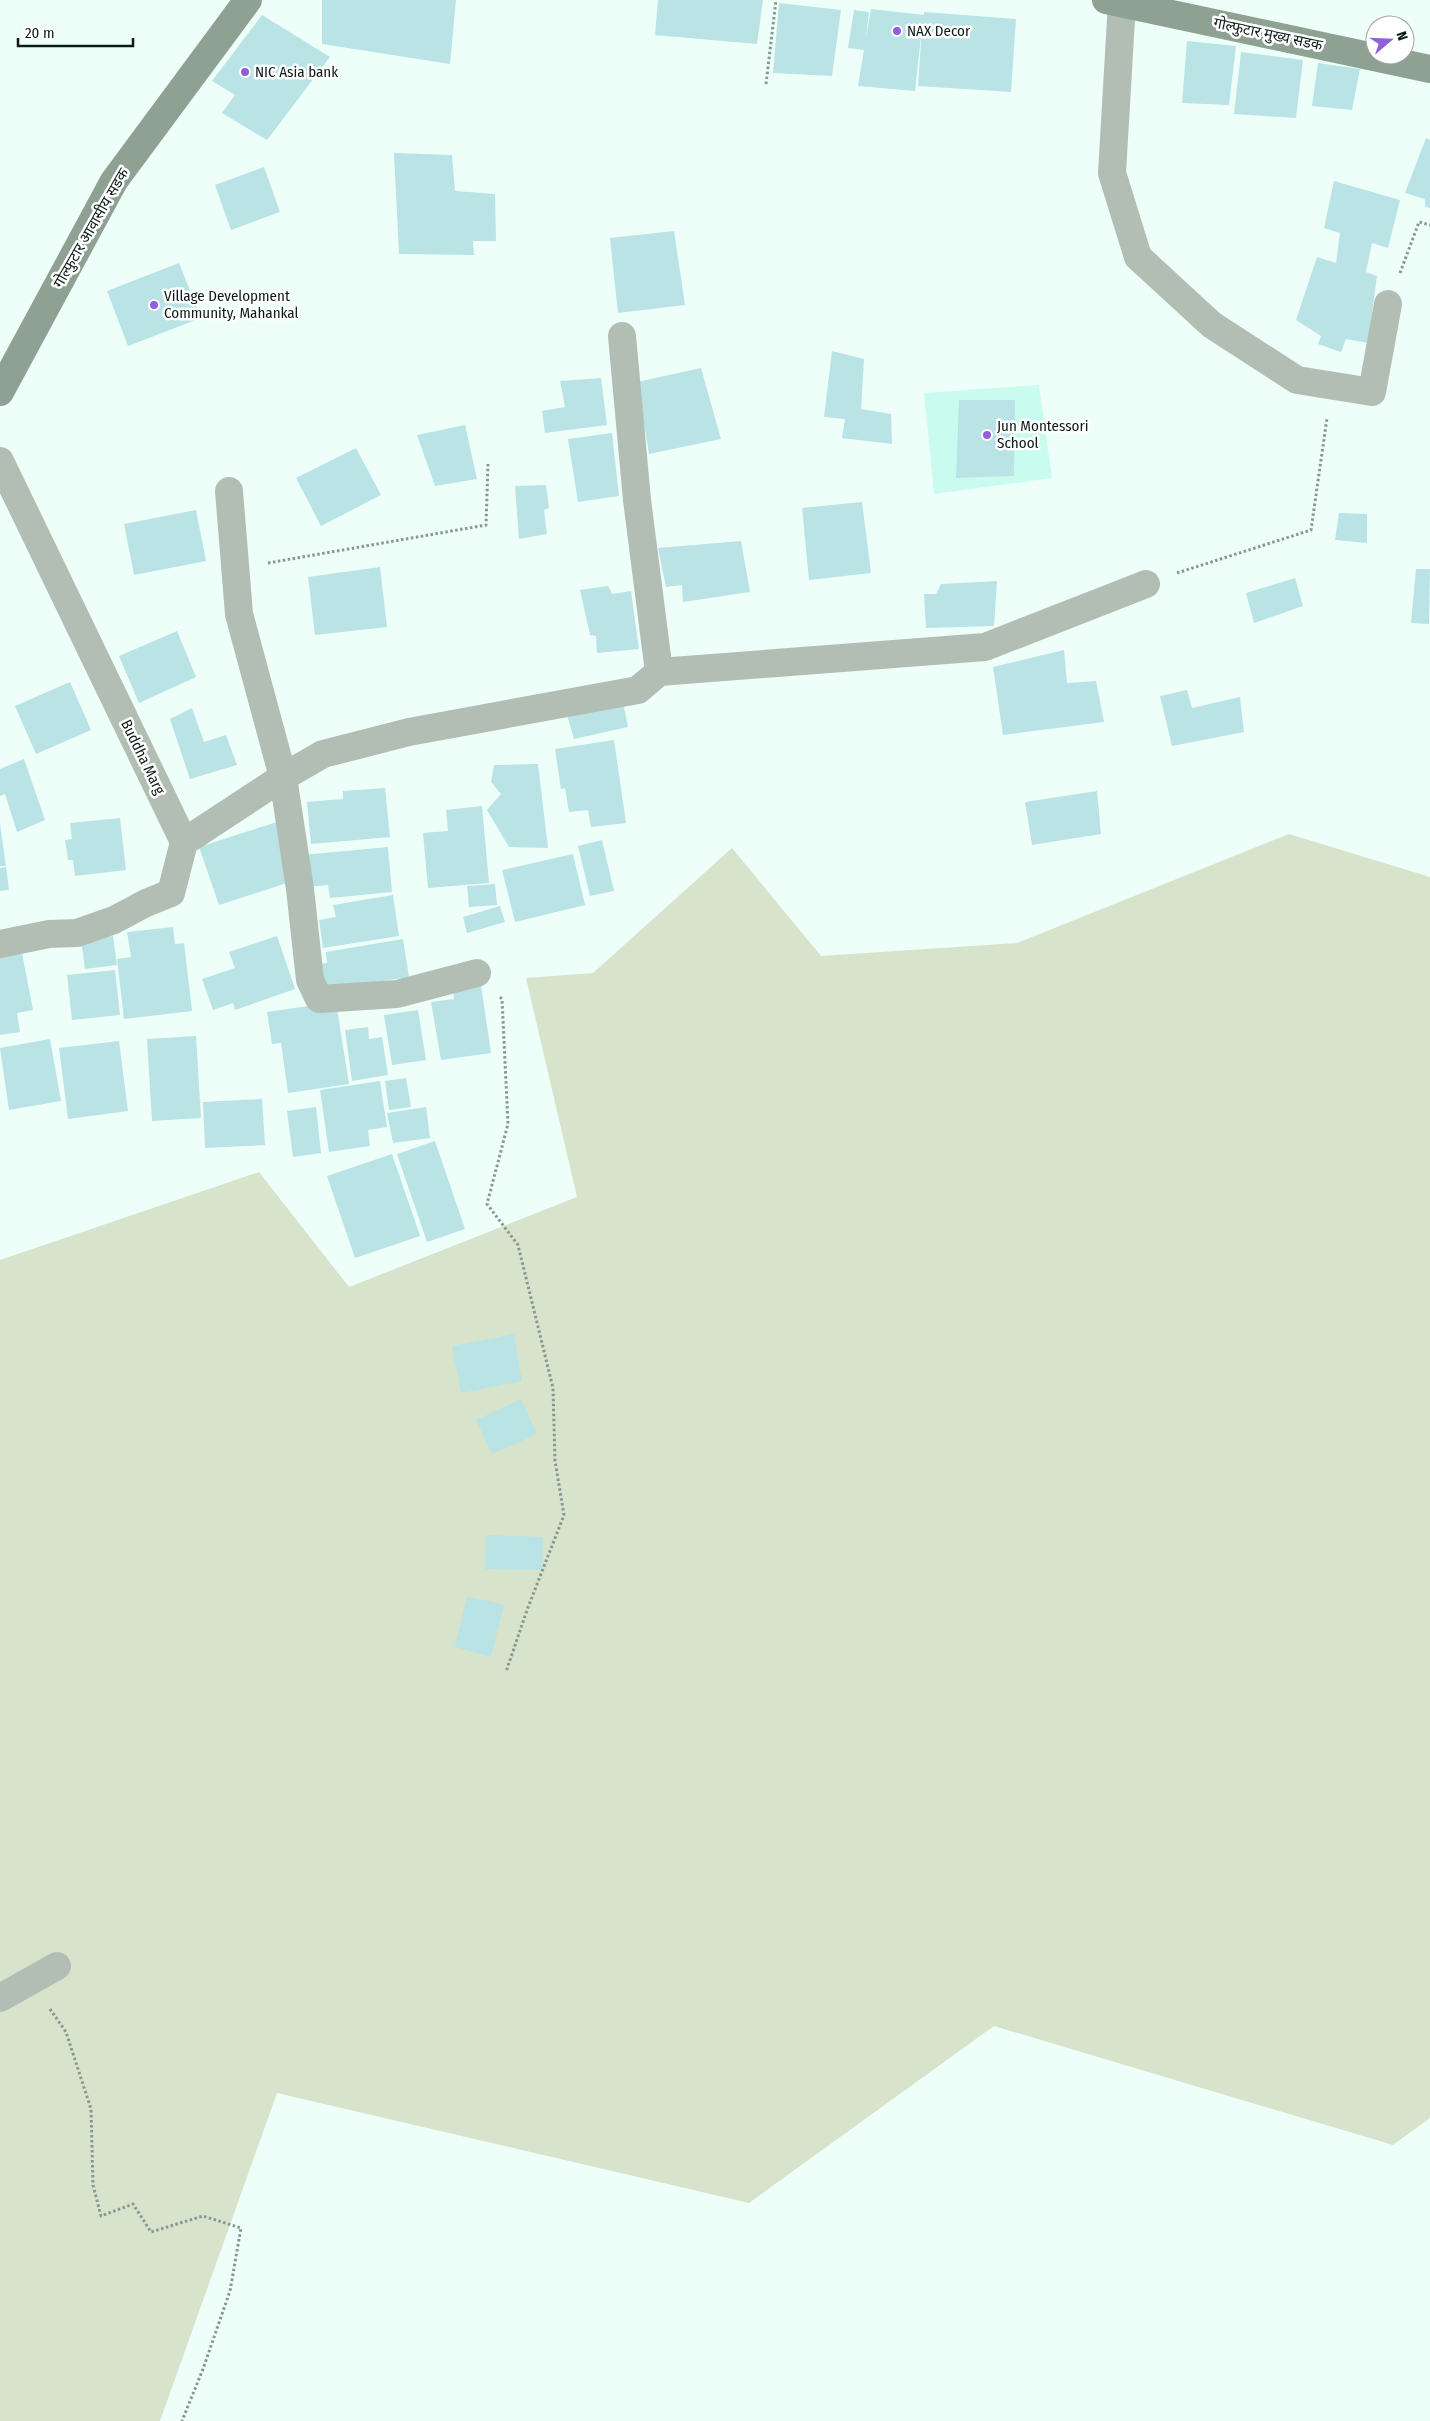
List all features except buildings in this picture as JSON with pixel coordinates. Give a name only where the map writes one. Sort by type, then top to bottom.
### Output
[{"type":"main road","name":"गोल्फुटार आवासीय सडक","points":[[0,392],[114,181],[248,0]]},
{"type":"main road","name":"गोल्फुटार मुख्य सडक","points":[[1114,1],[1430,69]]},
{"type":"street","points":[[1114,1],[1112,173],[1138,257],[1212,325],[1297,380],[1372,392],[1388,304]]},
{"type":"street","points":[[622,336],[637,500],[659,672]]},
{"type":"street","name":"Buddha Marg","points":[[0,461],[184,842]]},
{"type":"street","points":[[229,491],[239,614],[283,777],[300,889],[310,980],[319,999],[397,994],[477,973]]},
{"type":"street","points":[[0,944],[49,934],[77,933],[114,920],[146,903],[171,894],[184,842],[283,777],[323,754],[409,732],[638,690],[659,672],[985,647],[1146,584]]},
{"type":"street","points":[[0,1998],[57,1966]]},
{"type":"path","points":[[766,84],[776,0]]},
{"type":"path","points":[[1388,304],[1419,222],[1430,225]]},
{"type":"path","points":[[1146,584],[1311,530],[1327,416]]},
{"type":"path","points":[[235,568],[486,526],[488,464]]},
{"type":"path","points":[[477,973],[502,998],[503,1008],[508,1124],[488,1204],[518,1245],[554,1388],[555,1461],[564,1515],[527,1610],[506,1672]]},
{"type":"path","points":[[48,2008],[66,2032],[92,2109],[93,2185],[101,2216],[133,2204],[152,2232],[202,2216],[241,2228],[230,2291],[203,2369],[182,2421]]},
{"type":"shaded area","name":"Jun Montessori School","points":[[1039,385],[1052,478],[934,494],[924,393]]},
{"type":"shaded area","points":[[1289,834],[1430,877],[1430,2118],[1393,2145],[994,2026],[749,2203],[277,2093],[160,2421],[0,2421],[0,1260],[259,1172],[349,1287],[577,1197],[526,978],[593,973],[732,848],[821,956],[1017,943]]},
{"type":"place","name":"NAX Decor","points":[[897,31]]},
{"type":"place","name":"NIC Asia bank","points":[[245,72]]},
{"type":"place","name":"Village Development Community, Mahankal","points":[[154,305]]},
{"type":"place","name":"Jun Montessori School","points":[[987,435]]}]
